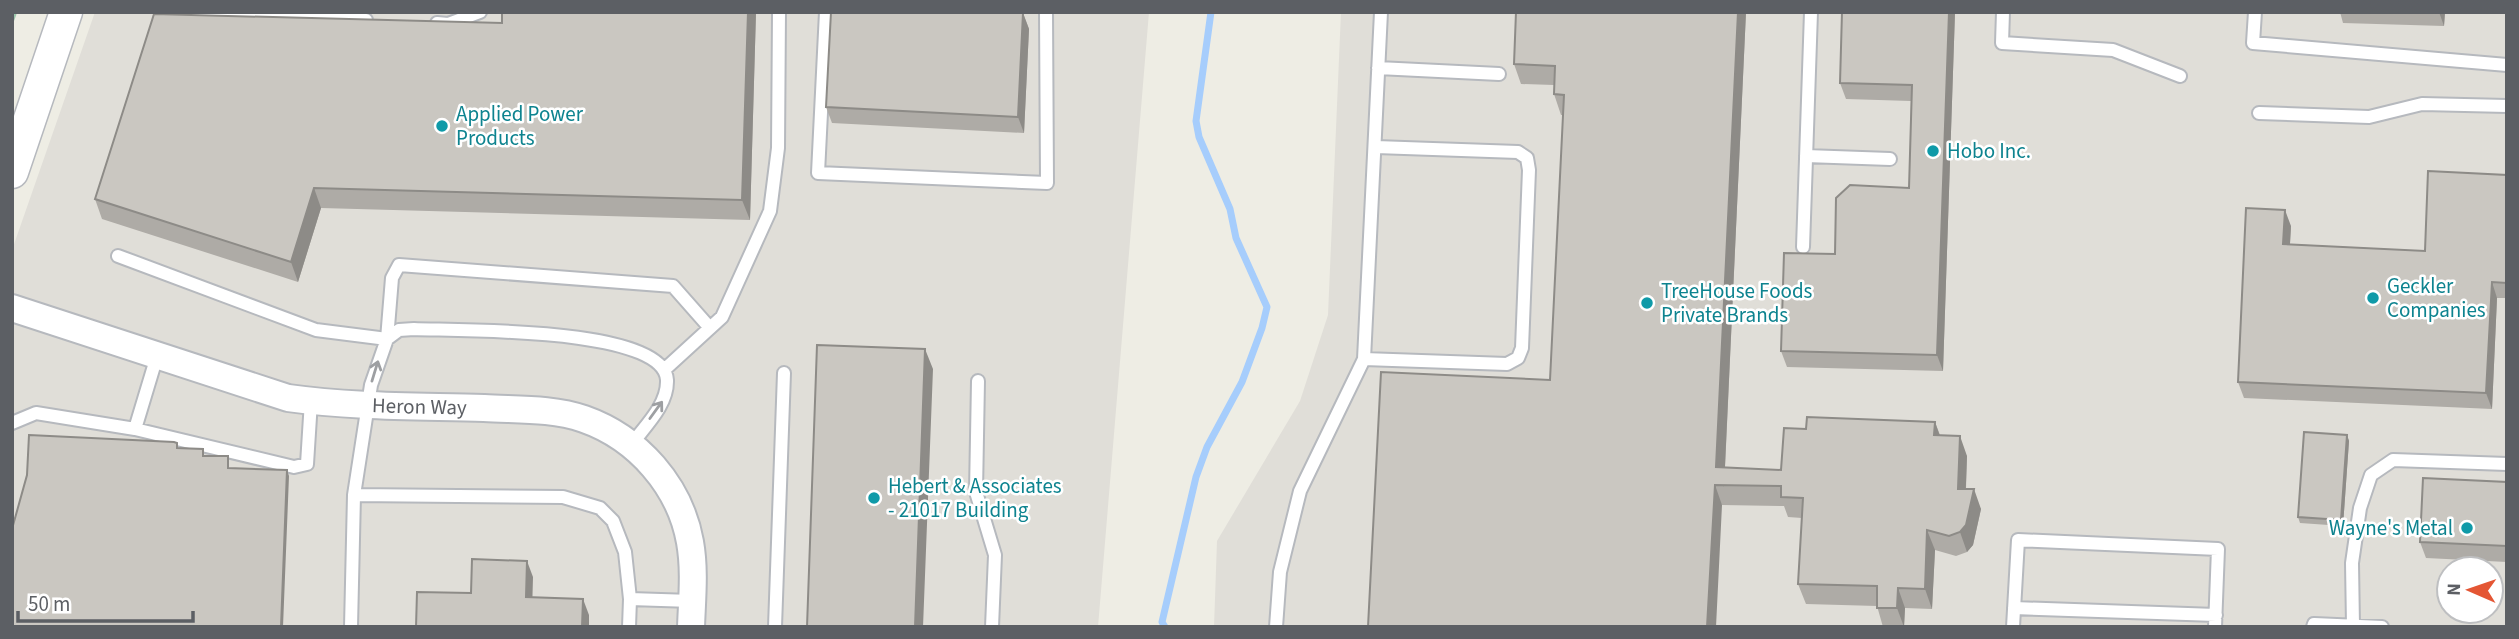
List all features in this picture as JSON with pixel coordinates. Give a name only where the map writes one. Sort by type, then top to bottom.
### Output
[{"type":"street","points":[[12,172],[66,12]]},
{"type":"street","name":"Heron Way","points":[[12,308],[269,394],[311,401],[553,411],[598,425],[631,444],[660,473],[683,514],[691,544],[692,614]]},
{"type":"lane","points":[[170,12],[375,21]]},
{"type":"lane","points":[[425,23],[448,23],[480,12]]},
{"type":"lane","points":[[664,370],[722,317],[770,211],[778,148],[779,12]]},
{"type":"lane","points":[[825,12],[818,173],[1047,183],[1046,12]]},
{"type":"lane","points":[[1276,627],[1280,572],[1300,491],[1364,359],[1381,12]]},
{"type":"lane","points":[[1803,247],[1811,12]]},
{"type":"lane","points":[[2003,12],[2001,43],[2113,50],[2180,76]]},
{"type":"lane","points":[[2255,12],[2253,43],[2507,65]]},
{"type":"lane","points":[[1378,68],[1499,74]]},
{"type":"lane","points":[[2259,113],[2369,117],[2422,104],[2507,106]]},
{"type":"lane","points":[[1364,359],[1507,364],[1518,358],[1522,348],[1529,170],[1527,158],[1518,152],[1376,147]]},
{"type":"lane","points":[[1806,156],[1890,159]]},
{"type":"lane","points":[[118,256],[316,330],[387,339],[399,330],[414,329],[584,337],[621,345],[657,360],[667,380],[664,400],[631,444]]},
{"type":"lane","points":[[351,627],[354,495],[375,368],[387,339],[392,278],[399,265],[673,286],[710,328]]},
{"type":"lane","points":[[135,429],[157,356]]},
{"type":"lane","points":[[775,627],[784,373]]},
{"type":"lane","points":[[978,381],[976,492],[995,555],[992,627]]},
{"type":"lane","points":[[12,423],[36,413],[135,429],[294,467],[307,464],[311,401]]},
{"type":"lane","points":[[2353,626],[2352,563],[2360,508],[2371,475],[2393,460],[2507,464]]},
{"type":"lane","points":[[354,495],[563,497],[600,508],[613,521],[625,552],[630,599],[629,627]]},
{"type":"lane","points":[[2013,627],[2014,608],[2018,540],[2218,549],[2216,621],[2014,608]]},
{"type":"lane","points":[[630,599],[692,614]]},
{"type":"lane","points":[[2313,627],[2314,624],[2382,627]]},
{"type":"path","points":[[12,20],[15,12]]},
{"type":"shaded area","points":[[95,12],[1149,12],[1098,627],[12,627],[12,250]]},
{"type":"shaded area","points":[[1341,12],[2507,12],[2507,627],[1214,627],[1217,541],[1300,401],[1328,315]]},
{"type":"building","name":"Applied Power Products","points":[[502,12],[748,12],[742,200],[314,188],[291,262],[95,199],[154,14],[502,23]]},
{"type":"building","points":[[831,12],[1023,13],[1018,117],[826,107]]},
{"type":"building","name":"TreeHouse Foods Private Brands","points":[[1516,12],[1738,12],[1716,467],[1781,470],[1784,428],[1806,429],[1807,417],[1935,422],[1934,435],[1960,436],[1958,489],[1974,489],[1966,525],[1960,532],[1949,536],[1927,530],[1925,589],[1898,588],[1897,608],[1877,608],[1877,586],[1798,584],[1803,498],[1781,497],[1781,486],[1715,485],[1707,627],[1368,627],[1381,372],[1550,380],[1564,95],[1554,94],[1555,66],[1514,64]]},
{"type":"building","name":"Hobo Inc.","points":[[1842,12],[1949,12],[1937,355],[1781,351],[1784,253],[1835,254],[1836,198],[1850,185],[1909,188],[1912,85],[1840,83]]},
{"type":"building","name":"Geckler Companies","points":[[2428,171],[2507,175],[2507,283],[2492,282],[2486,393],[2238,382],[2246,208],[2285,210],[2283,244],[2425,251]]},
{"type":"building","name":"Hebert & Associates - 21017 Building","points":[[817,345],[925,349],[915,627],[807,627]]},
{"type":"building","points":[[2304,432],[2347,435],[2341,520],[2298,517]]},
{"type":"building","points":[[29,435],[174,442],[177,443],[177,448],[203,449],[203,456],[228,456],[228,468],[287,470],[281,627],[12,627],[12,529],[27,475]]},
{"type":"building","name":"Wayne's Metal","points":[[2423,478],[2507,482],[2507,546],[2420,542]]},
{"type":"building","points":[[472,559],[527,561],[526,597],[583,599],[582,627],[416,627],[417,592],[471,593]]},
{"type":"waterway","points":[[1165,627],[1162,622],[1196,477],[1207,447],[1242,382],[1267,307],[1236,238],[1230,209],[1199,137],[1196,121],[1211,12]]},
{"type":"place","name":"Applied Power Products","points":[[442,126]]},
{"type":"place","name":"Hobo Inc.","points":[[1933,151]]},
{"type":"place","name":"Geckler Companies","points":[[2373,298]]},
{"type":"place","name":"TreeHouse Foods Private Brands","points":[[1647,303]]},
{"type":"place","name":"Hebert & Associates - 21017 Building","points":[[874,498]]},
{"type":"place","name":"Wayne's Metal","points":[[2467,528]]}]
